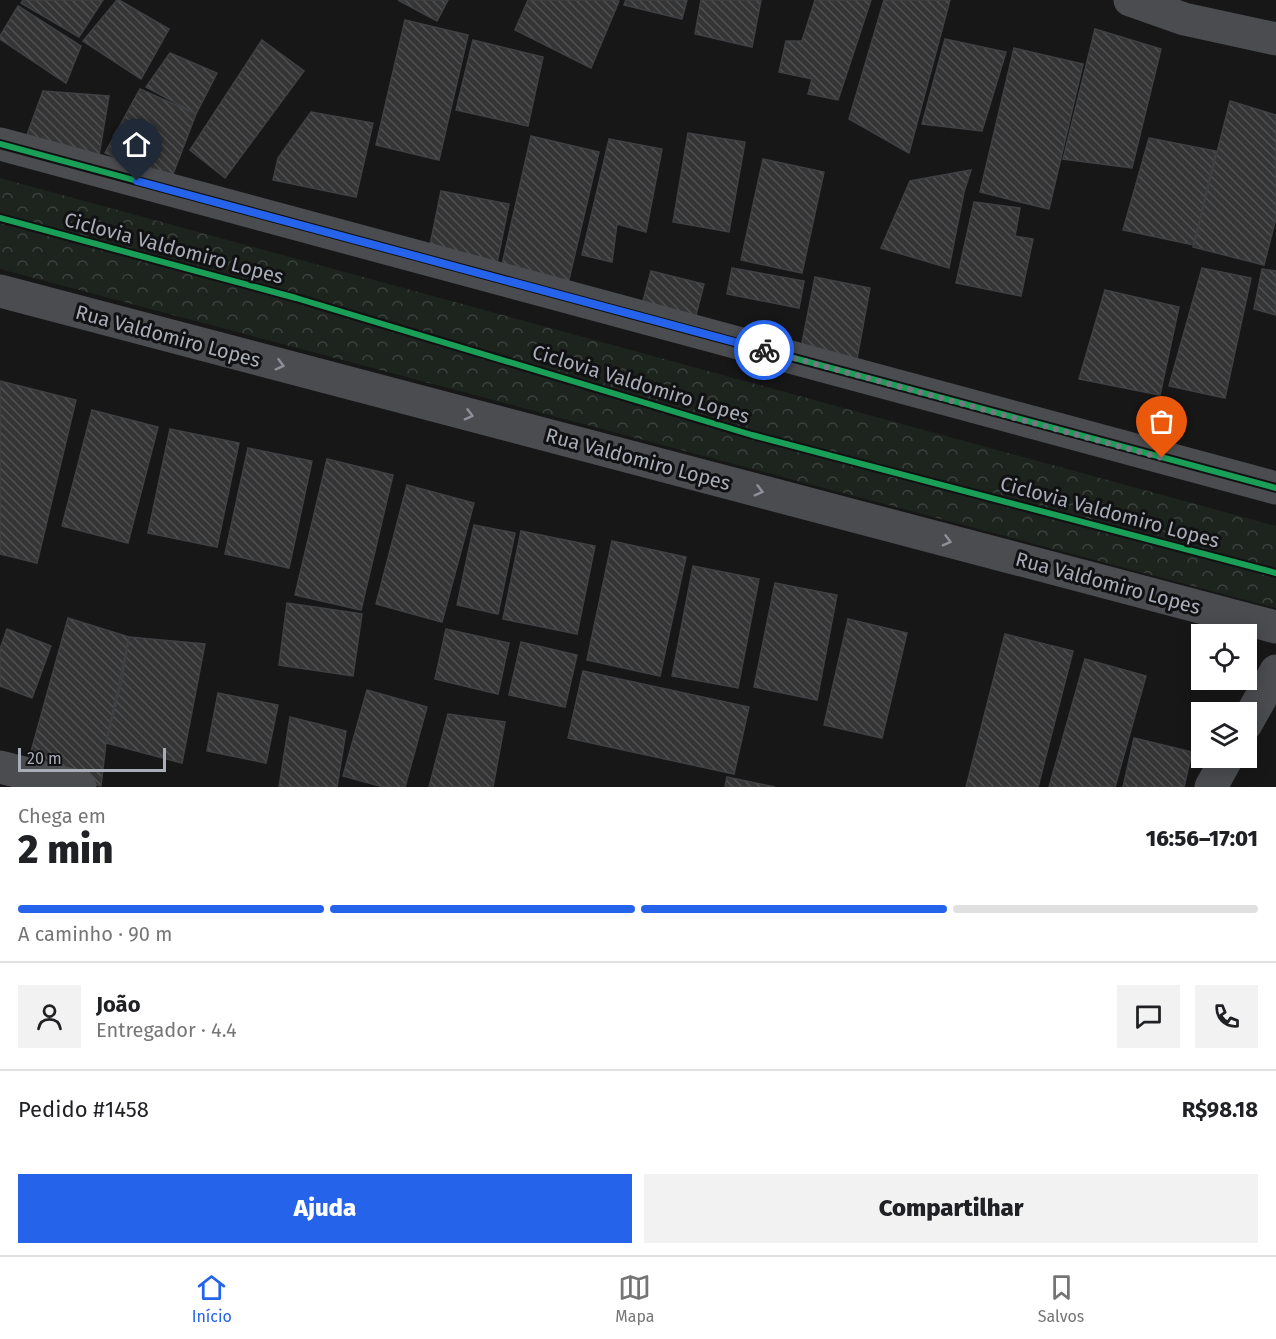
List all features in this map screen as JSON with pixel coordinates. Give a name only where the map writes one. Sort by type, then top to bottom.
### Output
[{"type":"street","points":[[1131,0],[1184,19],[1276,39]]},
{"type":"street","points":[[0,144],[1276,488]]},
{"type":"street","name":"Rua Valdomiro Lopes","points":[[0,291],[1276,627]]},
{"type":"street","points":[[1257,705],[1276,671]]},
{"type":"street","points":[[0,767],[80,787]]},
{"type":"street","points":[[1211,787],[1221,768]]},
{"type":"green space","points":[[0,178],[1276,526],[1276,608],[0,269]]},
{"type":"building","points":[[23,0],[103,0],[79,37],[21,3]]},
{"type":"building","points":[[117,0],[169,29],[141,79],[83,41]]},
{"type":"building","points":[[398,0],[448,0],[437,21]]},
{"type":"building","points":[[528,0],[619,1],[591,68],[515,30]]},
{"type":"building","points":[[626,0],[687,0],[682,19],[624,5]]},
{"type":"building","points":[[701,0],[761,0],[752,47],[695,34]]},
{"type":"building","points":[[815,0],[871,0],[838,100],[808,94],[812,79],[779,72],[786,41],[802,41]]},
{"type":"building","points":[[884,0],[950,0],[909,153],[849,119]]},
{"type":"building","points":[[18,6],[81,46],[66,83],[0,39]]},
{"type":"building","points":[[405,20],[468,35],[439,160],[376,145]]},
{"type":"building","points":[[1095,29],[1161,49],[1132,168],[1063,159]]},
{"type":"building","points":[[945,39],[1006,52],[982,131],[922,124]]},
{"type":"building","points":[[262,40],[304,71],[225,178],[190,150]]},
{"type":"building","points":[[473,40],[543,57],[528,126],[456,110]]},
{"type":"building","points":[[1014,48],[1083,64],[1049,209],[980,192]]},
{"type":"building","points":[[170,53],[217,73],[196,114],[146,87]]},
{"type":"building","points":[[140,89],[196,114],[170,182],[105,153]]},
{"type":"building","points":[[43,91],[109,96],[99,155],[24,143]]},
{"type":"building","points":[[1230,101],[1276,115],[1276,218],[1264,265],[1193,247]]},
{"type":"building","points":[[311,112],[373,123],[356,197],[273,180],[278,158]]},
{"type":"building","points":[[688,133],[745,142],[729,232],[673,222]]},
{"type":"building","points":[[531,136],[599,152],[567,288],[501,269]]},
{"type":"building","points":[[1149,138],[1216,151],[1194,245],[1123,230]]},
{"type":"building","points":[[609,139],[662,149],[646,232],[617,224],[612,262],[582,255]]},
{"type":"building","points":[[763,159],[824,172],[802,273],[741,260]]},
{"type":"building","points":[[971,170],[964,192],[949,268],[881,248],[910,181]]},
{"type":"building","points":[[441,191],[509,204],[496,268],[428,255]]},
{"type":"building","points":[[974,202],[1020,208],[1015,236],[1033,239],[1021,296],[956,283]]},
{"type":"building","points":[[732,268],[804,281],[799,308],[727,294]]},
{"type":"building","points":[[1202,268],[1251,278],[1225,398],[1169,386]]},
{"type":"building","points":[[1262,269],[1276,271],[1276,315],[1254,309]]},
{"type":"building","points":[[651,271],[704,284],[695,319],[642,305]]},
{"type":"building","points":[[815,277],[870,288],[856,364],[800,353]]},
{"type":"building","points":[[1105,290],[1179,307],[1160,395],[1079,379]]},
{"type":"building","points":[[0,381],[76,400],[37,563],[0,554]]},
{"type":"building","points":[[92,410],[158,427],[128,543],[62,526]]},
{"type":"building","points":[[170,429],[239,443],[217,547],[148,533]]},
{"type":"building","points":[[248,448],[312,461],[289,568],[225,554]]},
{"type":"building","points":[[327,459],[393,475],[361,610],[295,595]]},
{"type":"building","points":[[407,485],[474,503],[442,622],[376,604]]},
{"type":"building","points":[[474,525],[515,533],[498,614],[457,605]]},
{"type":"building","points":[[521,531],[595,546],[577,634],[503,619]]},
{"type":"building","points":[[612,541],[686,557],[660,676],[587,660]]},
{"type":"building","points":[[693,566],[759,579],[738,688],[672,676]]},
{"type":"building","points":[[775,583],[837,595],[817,700],[754,687]]},
{"type":"building","points":[[287,603],[362,614],[353,676],[279,665]]},
{"type":"building","points":[[68,618],[129,637],[122,680],[106,743],[101,786],[27,766]]},
{"type":"building","points":[[848,619],[907,633],[882,738],[824,725]]},
{"type":"building","points":[[7,629],[51,646],[32,698],[0,686],[0,649]]},
{"type":"building","points":[[446,629],[509,643],[498,694],[435,679]]},
{"type":"building","points":[[1005,634],[1073,651],[1038,787],[966,787]]},
{"type":"building","points":[[129,637],[205,644],[182,763],[106,743]]},
{"type":"building","points":[[521,642],[577,655],[565,707],[509,695]]},
{"type":"building","points":[[1085,659],[1146,676],[1115,787],[1049,787]]},
{"type":"building","points":[[583,671],[749,707],[734,774],[568,738]]},
{"type":"building","points":[[367,690],[427,707],[405,787],[383,787],[343,776]]},
{"type":"building","points":[[218,693],[278,705],[266,763],[207,751]]},
{"type":"building","points":[[448,714],[505,722],[493,787],[429,787]]},
{"type":"building","points":[[290,717],[346,731],[337,787],[279,787]]},
{"type":"building","points":[[1134,738],[1191,752],[1184,787],[1123,787]]},
{"type":"building","points":[[727,777],[775,787],[725,787]]},
{"type":"cycle path","points":[[0,144],[1276,488]]},
{"type":"cycle path","name":"Ciclovia Valdomiro Lopes","points":[[0,218],[296,298],[752,435],[1276,573]]},
{"type":"way so far","points":[[764,350],[1162,458]]},
{"type":"route","points":[[137,181],[764,350]]}]
